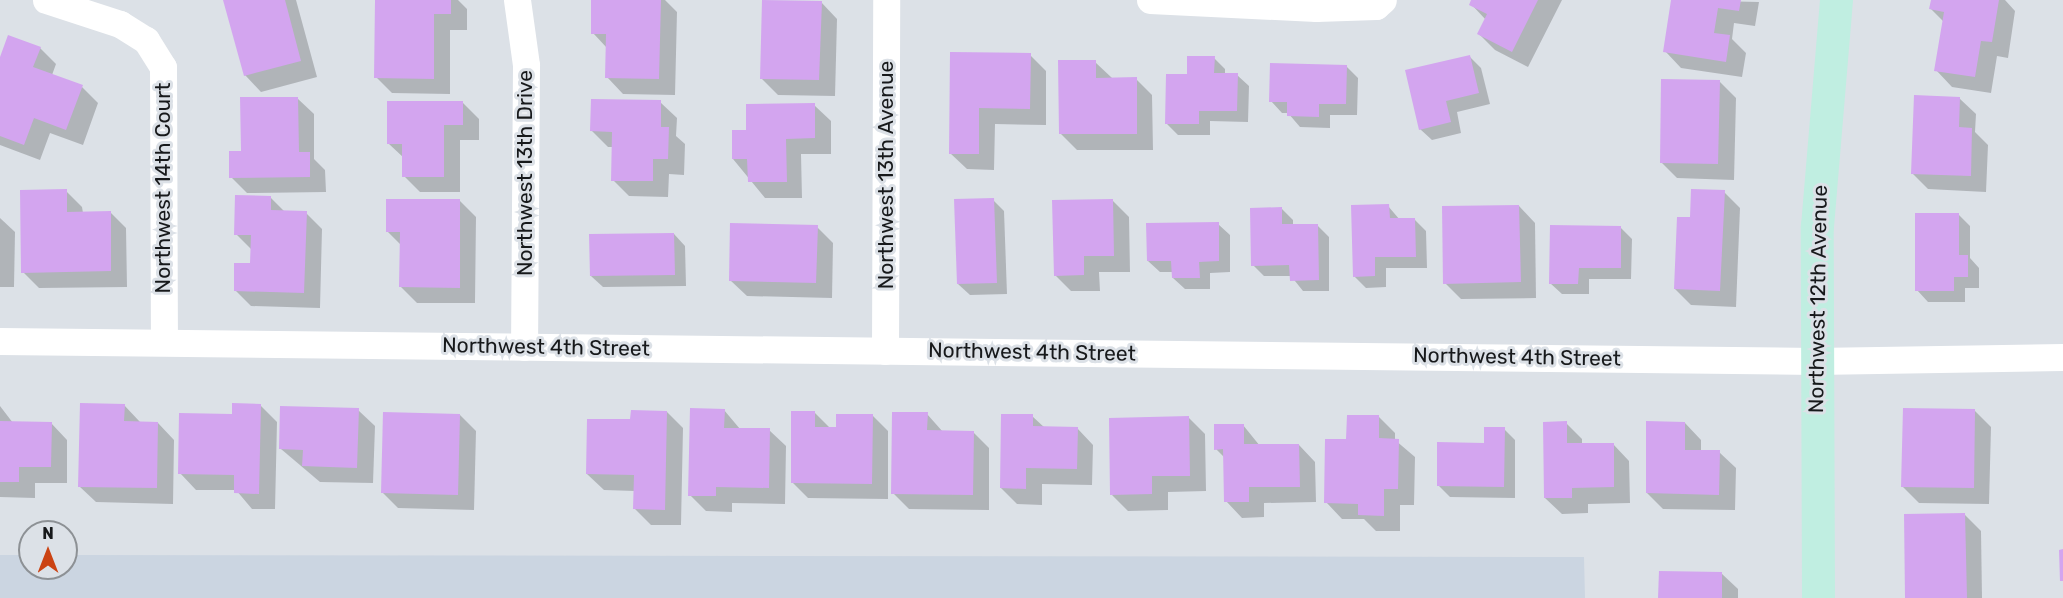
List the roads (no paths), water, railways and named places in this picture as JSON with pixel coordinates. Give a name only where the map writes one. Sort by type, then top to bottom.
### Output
[{"type":"street","name":"Northwest 14th Court","points":[[46,0],[120,24],[147,40],[163,67],[164,342]]},
{"type":"street","name":"Northwest 13th Drive","points":[[517,0],[526,65],[524,347]]},
{"type":"street","name":"Northwest 13th Avenue","points":[[885,351],[886,0]]},
{"type":"street","points":[[1150,0],[1316,8],[1376,6],[1383,0]]},
{"type":"street","name":"Northwest 12th Avenue","points":[[1818,598],[1815,361],[1817,215],[1836,0]]},
{"type":"street","name":"Northwest 4th Street","points":[[0,340],[1815,361],[2063,357]]}]
